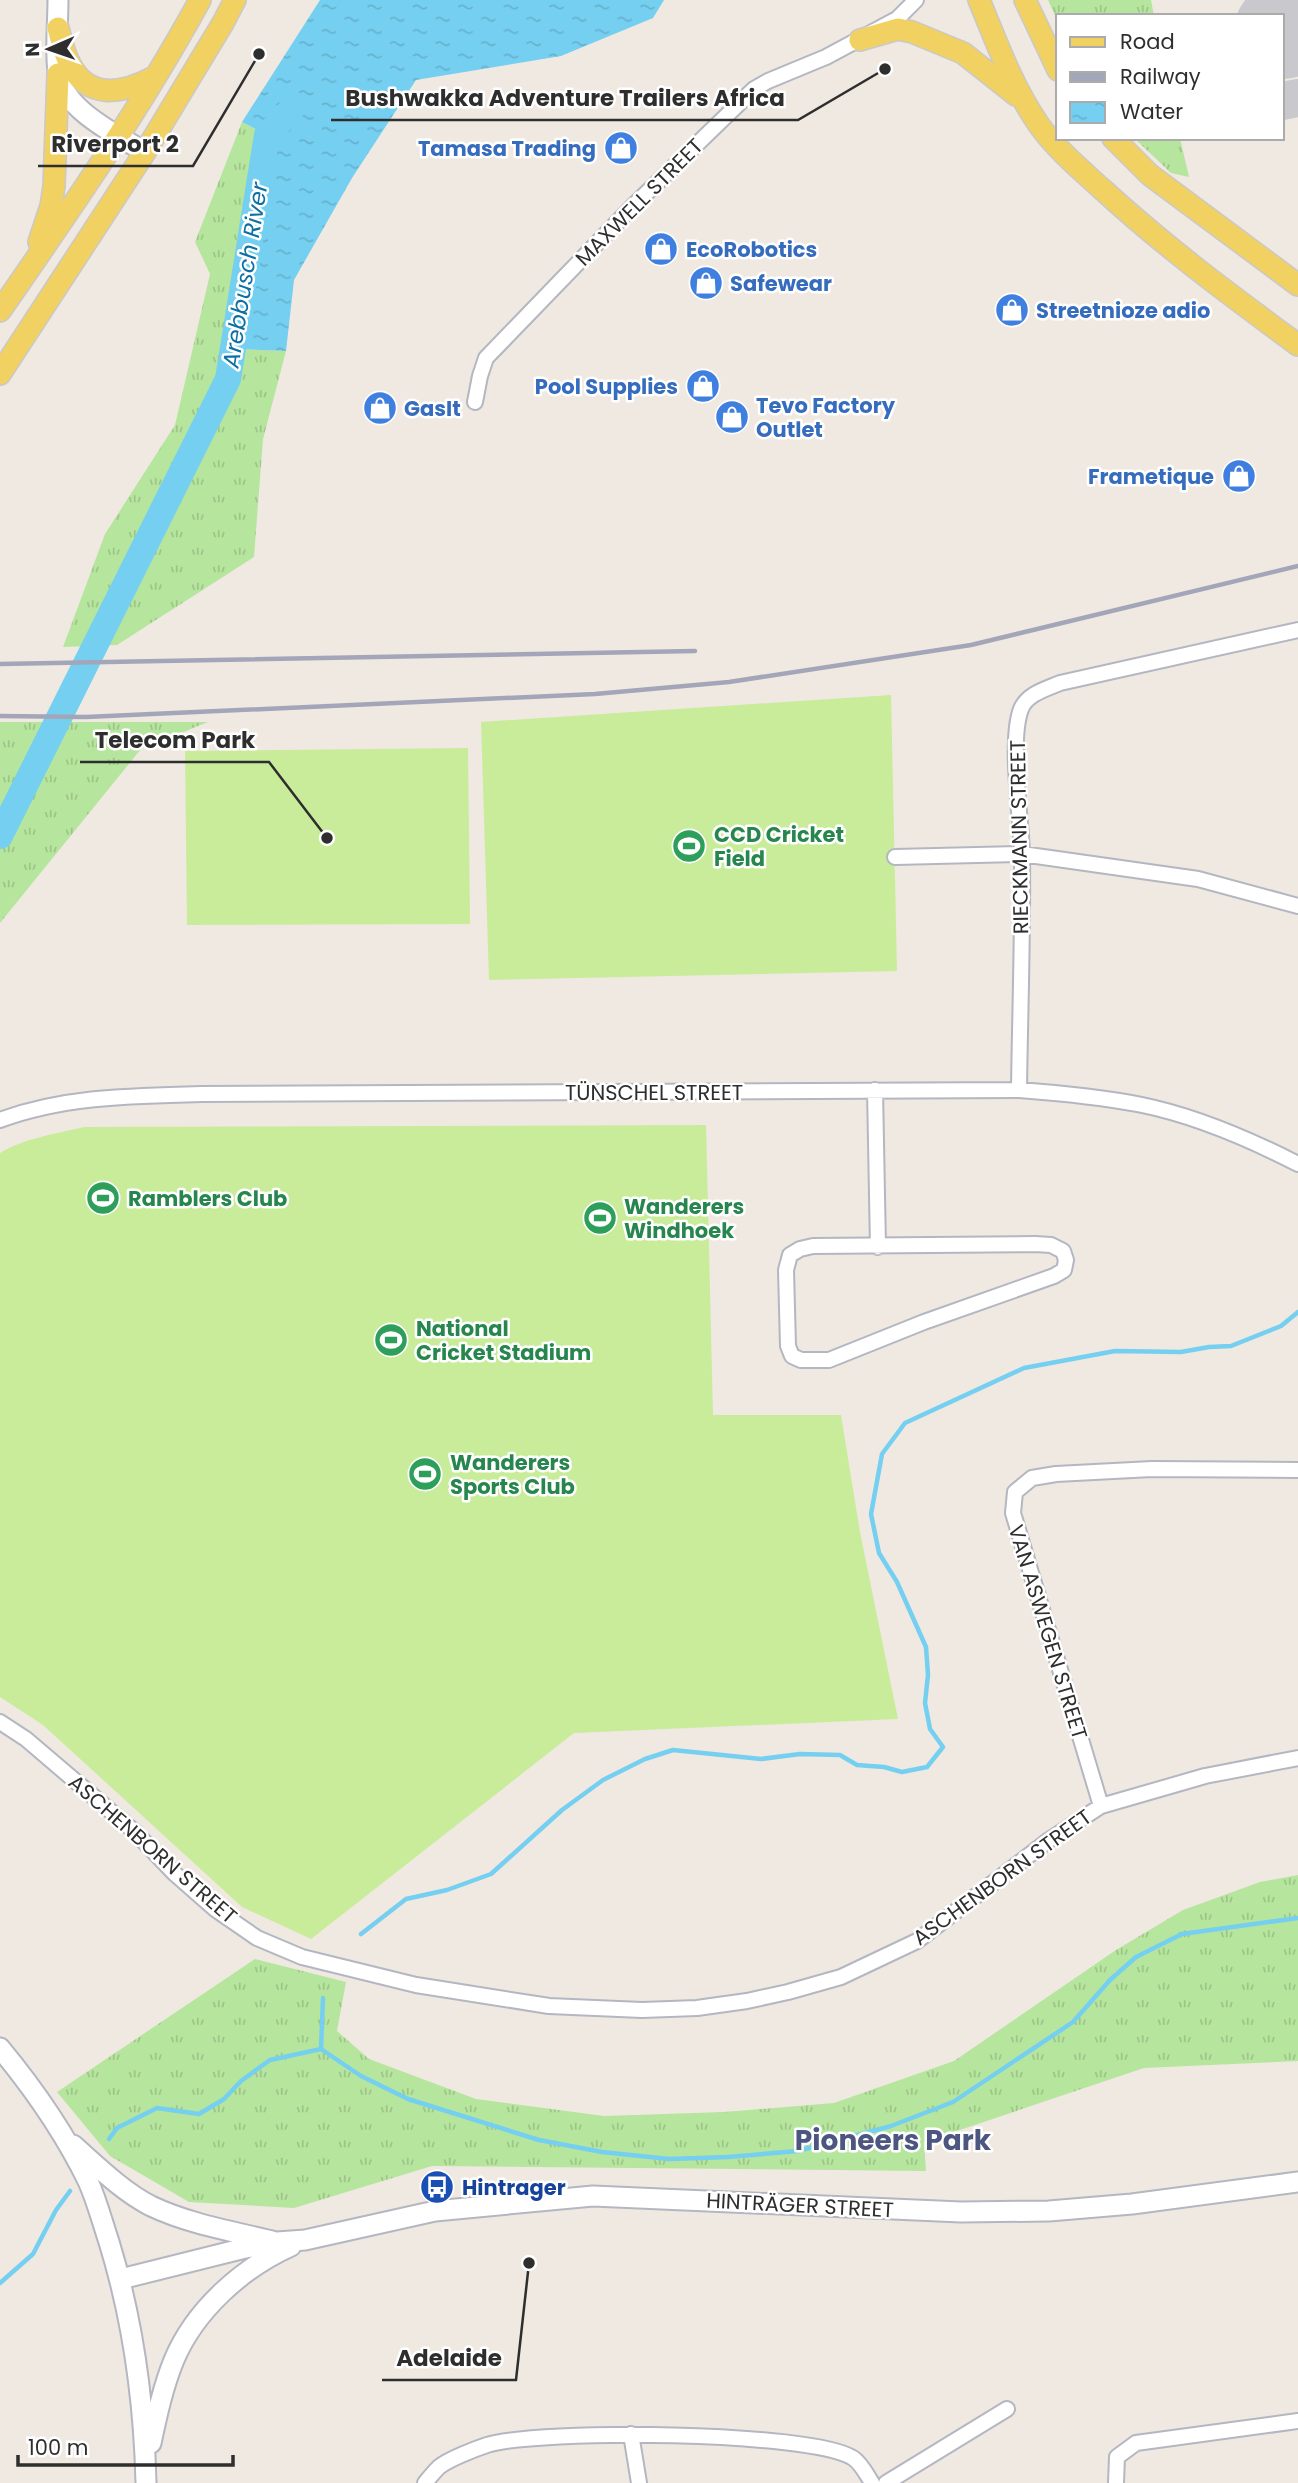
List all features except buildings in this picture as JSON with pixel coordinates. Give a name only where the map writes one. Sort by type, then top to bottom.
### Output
[{"type":"main road","points":[[0,311],[117,136],[200,0]]},
{"type":"main road","points":[[0,374],[145,152],[223,23],[234,0]]},
{"type":"main road","points":[[979,0],[1004,65],[1023,101],[1039,126],[1059,149],[1157,239],[1298,345]]},
{"type":"main road","points":[[1025,0],[1056,66]]},
{"type":"main road","points":[[58,28],[73,71],[87,83],[101,90],[131,89],[154,77]]},
{"type":"main road","points":[[860,40],[898,29],[937,41],[962,53],[1023,101]]},
{"type":"main road","points":[[30,268],[51,206],[54,186],[58,75]]},
{"type":"main road","points":[[1115,140],[1150,175],[1298,285]]},
{"type":"street","points":[[58,0],[58,75],[64,88],[84,114],[145,152]]},
{"type":"street","name":"MAXWELL STREET","points":[[475,402],[486,358],[632,207],[754,89],[768,80],[860,40],[897,19],[916,0]]},
{"type":"street","name":"RIECKMANN STREET","points":[[1019,1090],[1022,854],[1017,750],[1018,724],[1025,702],[1033,695],[1060,683],[1298,631]]},
{"type":"street","points":[[895,857],[1022,854],[1198,879],[1274,897],[1298,906]]},
{"type":"street","points":[[875,1090],[878,1247]]},
{"type":"street","name":"TÜNSCHEL STREET","points":[[0,1120],[88,1099],[189,1094],[1019,1090],[1142,1105],[1183,1116],[1232,1134],[1298,1164]]},
{"type":"street","points":[[1051,1245],[1063,1251],[1066,1260],[1064,1270],[1054,1276],[829,1360],[801,1360],[792,1356],[789,1346],[786,1270],[790,1255],[813,1246],[878,1247],[1051,1245]]},
{"type":"street","name":"VAN ASWEGEN STREET","points":[[1101,1807],[1013,1513],[1016,1492],[1032,1478],[1056,1474],[1152,1469],[1298,1470]]},
{"type":"street","name":"ASCHENBORN STREET","points":[[0,1722],[26,1739],[135,1832],[174,1873],[215,1909],[257,1938],[302,1957],[416,1985],[549,2006],[642,2010],[697,2008],[788,1992],[841,1976],[917,1941],[1049,1840],[1101,1807],[1205,1776],[1298,1758]]},
{"type":"street","points":[[0,2048],[62,2134],[93,2194],[122,2286],[136,2358],[146,2475]]},
{"type":"street","points":[[62,2134],[126,2190],[150,2205],[186,2220],[276,2242]]},
{"type":"street","name":"HINTRÄGER STREET","points":[[122,2286],[246,2259],[305,2240],[435,2211],[593,2196],[961,2213],[1024,2212],[1132,2204],[1298,2182]]},
{"type":"street","points":[[146,2475],[163,2391],[174,2359],[195,2322],[230,2284],[272,2255],[305,2240]]},
{"type":"street","name":"HINTRÄGER STREET","points":[[122,2286],[276,2242],[305,2240]]},
{"type":"street","points":[[886,2483],[1007,2409]]},
{"type":"street","points":[[1116,2483],[1117,2457],[1136,2443],[1298,2421]]},
{"type":"street","points":[[631,2434],[639,2483]]},
{"type":"street","points":[[425,2483],[440,2466],[489,2445],[545,2437],[631,2434],[787,2441],[828,2448],[854,2458],[872,2483]]},
{"type":"green space","points":[[1048,0],[1151,0],[1154,14],[1056,14],[1056,18]]},
{"type":"green space","points":[[242,122],[267,135],[233,349],[286,351],[263,439],[254,557],[117,645],[63,647],[105,534],[175,425],[210,274],[195,242]]},
{"type":"green space","points":[[1136,140],[1180,140],[1189,177],[1171,173]]},
{"type":"green space","name":"CCD Cricket Field","points":[[891,695],[897,971],[489,980],[481,722]]},
{"type":"green space","points":[[0,722],[208,722],[141,749],[0,923]]},
{"type":"green space","points":[[468,748],[470,924],[187,925],[185,751]]},
{"type":"green space","name":"Wanderers Sports Club","points":[[706,1125],[713,1415],[841,1415],[860,1532],[898,1719],[574,1733],[311,1939],[242,1907],[43,1725],[0,1697],[0,1153],[31,1140],[85,1127]]},
{"type":"green space","points":[[1298,1875],[1298,2061],[1144,2068],[924,2142],[926,2171],[432,2166],[294,2208],[189,2202],[110,2156],[57,2092],[255,1959],[346,1982],[337,2031],[369,2059],[476,2099],[604,2116],[724,2112],[834,2103],[954,2061],[1116,1950],[1183,1910],[1260,1882]]},
{"type":"water","points":[[320,0],[664,0],[653,18],[561,56],[416,80],[352,178],[294,280],[286,351],[233,349],[267,135],[242,122]]},
{"type":"waterway","name":"Arebbusch River","points":[[0,836],[228,379],[267,135],[291,110]]},
{"type":"waterway","points":[[361,1934],[406,1899],[447,1890],[491,1874],[562,1810],[603,1780],[645,1759],[673,1750],[761,1759],[800,1754],[840,1755],[857,1765],[884,1767],[902,1772],[927,1767],[943,1747],[930,1729],[925,1703],[928,1675],[926,1647],[897,1582],[879,1553],[871,1514],[882,1454],[905,1423],[1024,1368],[1115,1351],[1181,1352],[1231,1346],[1281,1326],[1298,1312]]},
{"type":"waterway","points":[[109,2139],[117,2128],[157,2108],[199,2114],[224,2099],[241,2081],[270,2060],[321,2049],[361,2076],[408,2099],[539,2140],[602,2152],[669,2159],[798,2151],[891,2126],[953,2102],[1073,2022],[1110,1980],[1136,1957],[1182,1934],[1298,1918]]},
{"type":"waterway","points":[[321,2049],[323,1998]]},
{"type":"waterway","points":[[0,2283],[33,2254],[56,2210],[70,2191]]},
{"type":"taxiway","points":[[1284,101],[1298,98]]},
{"type":"runway","points":[[1284,31],[1298,28]]},
{"type":"railway","points":[[0,716],[86,717],[595,694],[729,682],[971,645],[1298,566]]},
{"type":"railway","points":[[0,664],[695,651]]},
{"type":"place","name":"Riverport 2","points":[[259,54]]},
{"type":"place","name":"Bushwakka Adventure Trailers Africa","points":[[885,69]]},
{"type":"place","name":"Tamasa Trading","points":[[621,148]]},
{"type":"place","name":"EcoRobotics","points":[[661,249]]},
{"type":"place","name":"Safewear","points":[[706,283]]},
{"type":"place","name":"Streetnioze adio","points":[[1012,310]]},
{"type":"place","name":"Pool Supplies","points":[[703,386]]},
{"type":"place","name":"GasIt","points":[[380,408]]},
{"type":"place","name":"Tevo Factory Outlet","points":[[732,417]]},
{"type":"place","name":"Frametique","points":[[1239,476]]},
{"type":"place","name":"Telecom Park","points":[[327,838]]},
{"type":"place","name":"CCD Cricket Field","points":[[689,846]]},
{"type":"place","name":"Ramblers Club","points":[[103,1198]]},
{"type":"place","name":"Wanderers Windhoek","points":[[600,1218]]},
{"type":"place","name":"National Cricket Stadium","points":[[391,1340]]},
{"type":"place","name":"Wanderers Sports Club","points":[[425,1474]]},
{"type":"place","name":"Hintrager","points":[[437,2187]]},
{"type":"place","name":"Adelaide","points":[[529,2263]]},
{"type":"district","name":"Pioneers Park","points":[[893,2140]]}]
